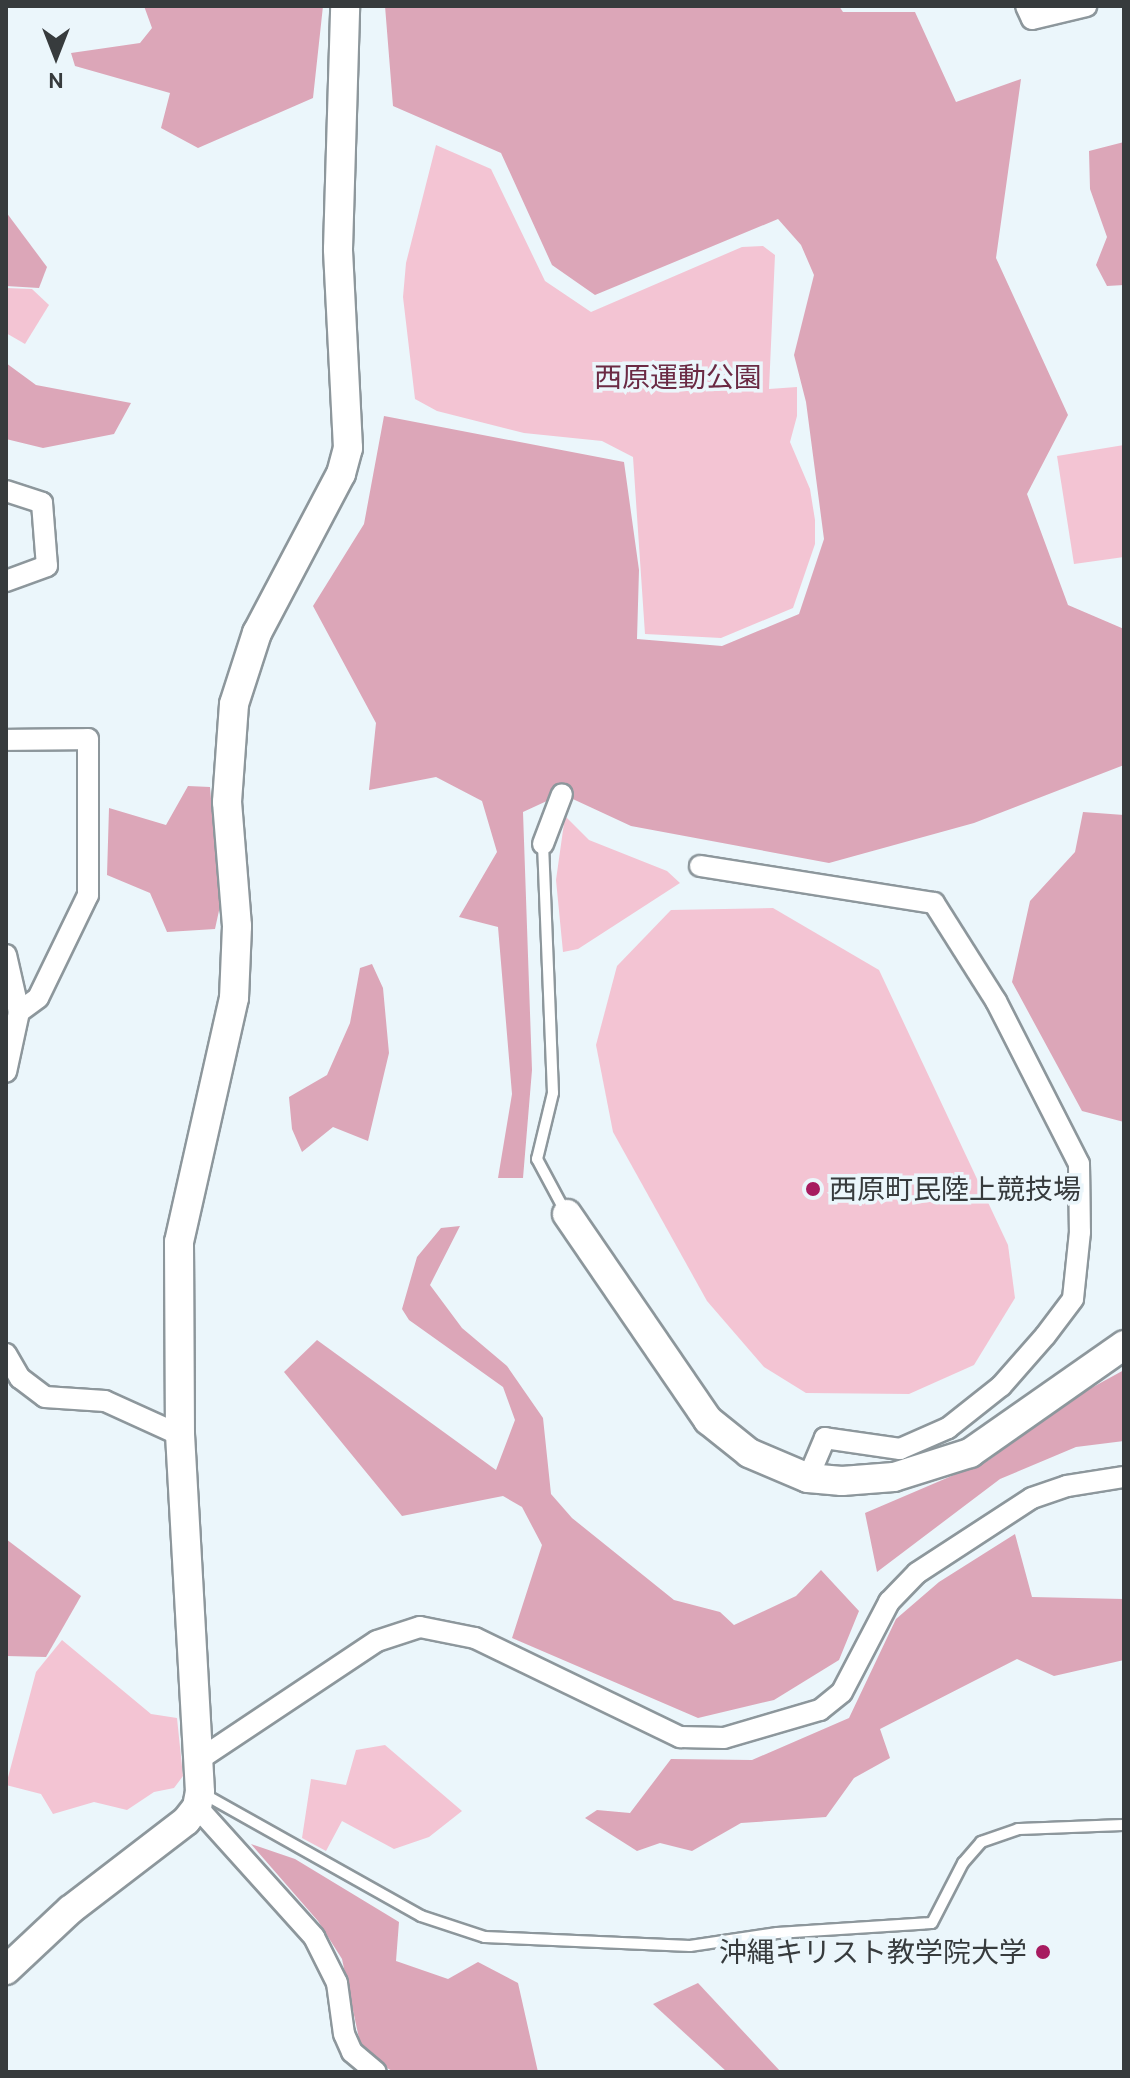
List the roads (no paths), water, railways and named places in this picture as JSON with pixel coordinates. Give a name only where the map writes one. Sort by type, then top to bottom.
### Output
[{"type":"street","points":[[345,6],[338,249],[348,448],[341,474],[257,633],[234,704],[227,802],[237,926],[234,998],[179,1242],[180,1435],[199,1800],[314,1937],[330,1963],[352,2052],[376,2072]]},
{"type":"street","points":[[1026,6],[1032,19],[1086,6]]},
{"type":"street","points":[[6,491],[42,503],[47,566],[6,581]]},
{"type":"street","points":[[6,740],[88,739],[88,895],[38,998],[19,1012]]},
{"type":"street","points":[[543,844],[562,794]]},
{"type":"street","points":[[700,866],[934,903],[996,1001],[1079,1164],[1080,1232],[1073,1299],[1045,1336],[1001,1386],[948,1428],[900,1449],[825,1438],[808,1478]]},
{"type":"street","points":[[6,955],[19,1012],[6,1072]]},
{"type":"street","points":[[567,1214],[708,1420],[749,1453],[808,1478],[842,1481],[894,1477],[970,1453],[1124,1345]]},
{"type":"street","points":[[6,1354],[20,1378],[45,1397],[105,1401],[180,1435]]},
{"type":"street","points":[[197,1761],[377,1641],[420,1627],[475,1638],[680,1737],[724,1738],[820,1710],[842,1692],[889,1602],[917,1573],[1032,1498],[1067,1486],[1124,1477]]},
{"type":"street","points":[[6,1970],[70,1910],[164,1839],[199,1800]]},
{"type":"lane","points":[[543,844],[553,1093],[537,1159],[567,1214]]},
{"type":"lane","points":[[199,1800],[421,1916],[485,1937],[690,1946],[777,1933],[932,1923],[963,1863],[981,1842],[1018,1829],[1124,1825]]},
{"type":"place","name":"西原町民陸上競技場","points":[[813,1189]]},
{"type":"place","name":"沖縄キリスト教学院大学","points":[[1043,1952]]},
{"type":"park label","name":"西原運動公園","points":[[678,377]]}]
